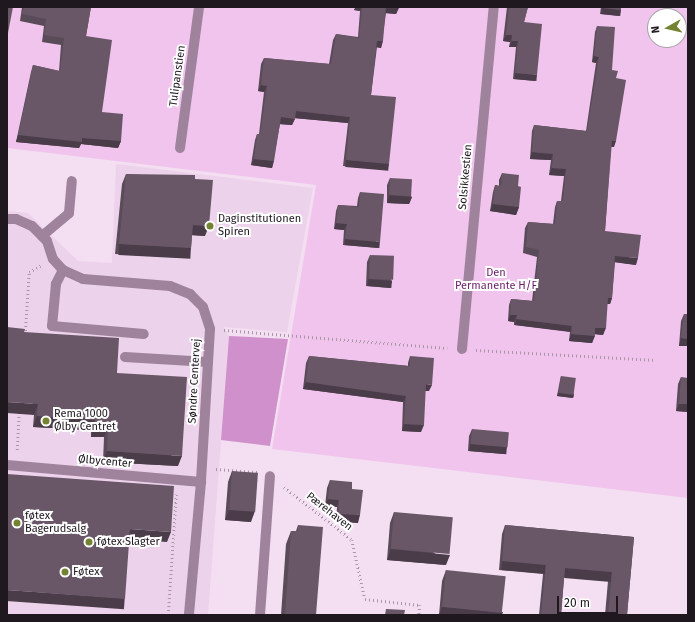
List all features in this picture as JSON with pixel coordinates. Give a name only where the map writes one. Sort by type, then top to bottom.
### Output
[{"type":"street","name":"Tulipanstien","points":[[180,148],[199,7]]},
{"type":"street","name":"Solsikkestien","points":[[462,349],[494,7]]},
{"type":"street","points":[[42,236],[69,213],[72,181]]},
{"type":"street","name":"Søndre Centervej","points":[[7,219],[16,219],[32,226],[47,241],[53,259],[64,270],[83,279],[170,286],[190,294],[203,307],[210,329],[201,482],[188,615]]},
{"type":"street","points":[[64,270],[56,284],[52,326],[144,334]]},
{"type":"street","points":[[125,356],[208,362]]},
{"type":"street","name":"Ølbycenter","points":[[11,466],[201,482]]},
{"type":"street","points":[[260,615],[270,476]]},
{"type":"path","points":[[24,342],[29,272],[53,259]]},
{"type":"path","points":[[210,329],[462,349],[656,360]]},
{"type":"path","points":[[11,466],[20,404]]},
{"type":"path","name":"Pærehaven","points":[[202,468],[255,471],[270,476],[352,540],[365,599],[420,605],[419,615]]},
{"type":"path","points":[[168,615],[177,480]]},
{"type":"shaded area","points":[[116,164],[313,188],[287,332],[224,327],[229,336],[208,615],[7,615],[7,211],[28,213],[78,261],[112,263]]},
{"type":"shaded area","points":[[229,336],[288,339],[270,446],[221,440]]},
{"type":"green space","name":"Den Permanente H/F","points":[[7,7],[688,7],[688,498],[272,449],[316,185],[7,148]]},
{"type":"building","points":[[7,7],[13,7],[7,38]]},
{"type":"building","points":[[24,7],[91,7],[86,36],[112,40],[102,112],[123,114],[121,141],[82,138],[82,142],[18,135],[33,65],[60,71],[64,38],[44,35],[46,19],[22,14]]},
{"type":"building","points":[[362,7],[386,7],[383,41],[377,41],[371,95],[396,97],[389,164],[346,160],[350,117],[296,111],[295,119],[281,117],[274,161],[254,159],[257,134],[260,134],[267,86],[261,85],[264,58],[331,64],[336,34],[359,38]]},
{"type":"building","points":[[509,7],[528,7],[524,22],[542,24],[537,75],[515,73],[518,41],[512,41],[512,35],[506,35]]},
{"type":"building","points":[[621,7],[621,10],[602,8]]},
{"type":"building","points":[[597,26],[615,27],[612,70],[618,71],[616,78],[626,80],[616,141],[612,141],[605,231],[641,235],[638,258],[615,256],[612,298],[608,298],[606,328],[595,328],[595,336],[571,334],[572,326],[516,319],[517,315],[510,315],[511,299],[534,301],[539,250],[526,247],[528,222],[555,224],[557,201],[563,201],[566,169],[552,168],[553,154],[532,152],[534,125],[587,131],[599,57],[594,56]]},
{"type":"building","points":[[502,173],[519,175],[518,186],[521,187],[519,207],[493,204],[495,185],[501,186]]},
{"type":"building","name":"Daginstitutionen Spiren","points":[[126,174],[195,175],[195,179],[213,180],[209,226],[193,225],[191,248],[119,244]]},
{"type":"building","points":[[390,178],[412,179],[411,196],[389,195]]},
{"type":"building","points":[[360,192],[384,194],[380,242],[345,239],[347,224],[336,223],[338,205],[359,207]]},
{"type":"building","points":[[370,255],[394,256],[393,280],[369,279]]},
{"type":"building","points":[[684,314],[688,314],[688,339],[681,338]]},
{"type":"building","points":[[7,327],[25,329],[24,332],[119,338],[117,373],[187,377],[182,456],[107,451],[108,427],[94,426],[95,420],[37,416],[38,404],[7,402]]},
{"type":"building","points":[[309,356],[410,366],[410,356],[434,358],[432,385],[426,384],[424,425],[404,424],[406,396],[306,382]]},
{"type":"building","points":[[561,376],[576,378],[573,395],[559,393]]},
{"type":"building","points":[[681,377],[688,378],[688,404],[679,404]]},
{"type":"building","points":[[472,429],[509,432],[508,447],[471,444]]},
{"type":"building","points":[[232,471],[258,473],[255,512],[229,510]]},
{"type":"building","name":"Føtex","points":[[7,474],[174,486],[171,532],[130,529],[125,599],[7,590]]},
{"type":"building","points":[[330,480],[352,482],[352,489],[363,490],[360,515],[339,514],[339,500],[328,499]]},
{"type":"building","points":[[394,512],[453,517],[450,554],[391,549]]},
{"type":"building","points":[[298,525],[323,527],[316,615],[285,615],[291,531],[298,531]]},
{"type":"building","points":[[505,525],[634,537],[627,615],[608,615],[612,572],[565,568],[561,615],[541,615],[546,565],[502,561]]},
{"type":"building","points":[[446,570],[506,576],[502,613],[442,607]]},
{"type":"building","points":[[386,609],[405,610],[404,615],[385,615]]},
{"type":"place","name":"Daginstitutionen Spiren","points":[[210,226]]},
{"type":"place","name":"Rema 1000 Ølby Centret","points":[[46,421]]},
{"type":"place","name":"føtex Bagerudsalg","points":[[17,523]]},
{"type":"place","name":"føtex Slagter","points":[[89,542]]},
{"type":"place","name":"Føtex","points":[[65,572]]}]
